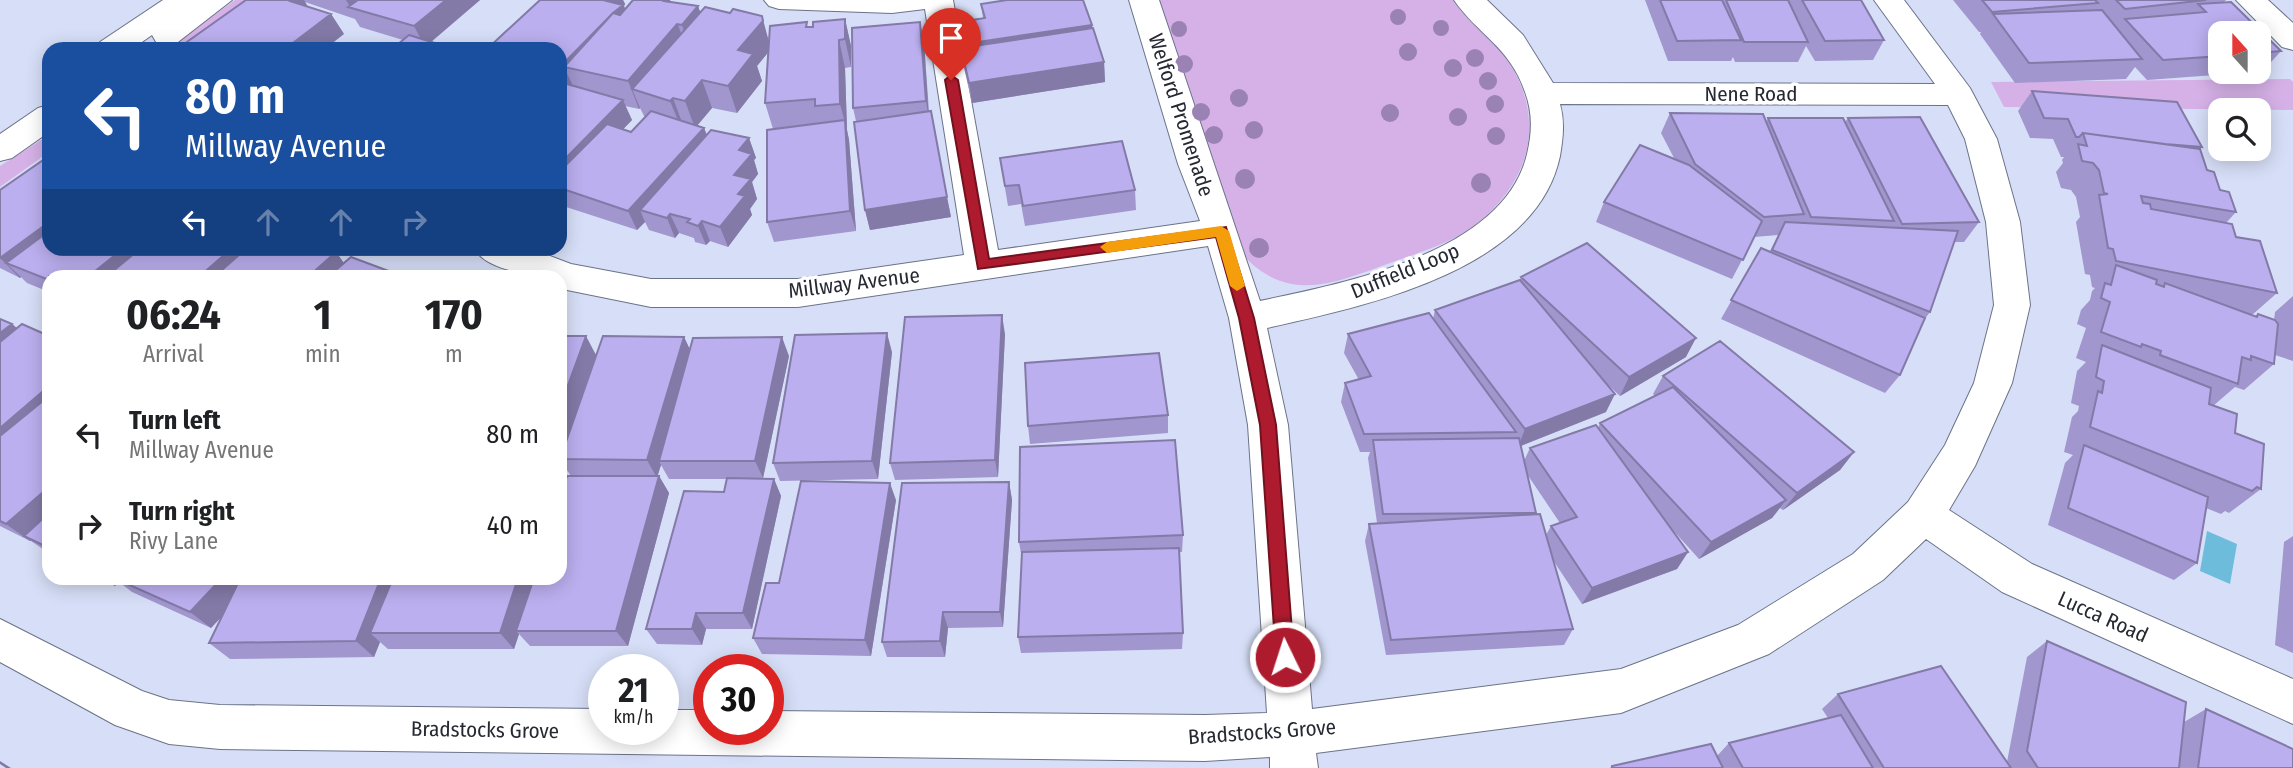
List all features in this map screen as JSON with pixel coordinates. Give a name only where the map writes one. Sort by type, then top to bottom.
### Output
[{"type":"street","points":[[121,42],[183,0]]},
{"type":"street","points":[[156,42],[217,0]]},
{"type":"street","points":[[779,0],[892,4],[927,0]]},
{"type":"street","points":[[938,0],[983,265]]},
{"type":"street","name":"Welford Promenade","points":[[1144,0],[1247,318],[1268,425],[1292,751]]},
{"type":"street","name":"Duffield Loop","points":[[1247,318],[1327,300],[1383,283],[1445,259],[1505,223],[1522,205],[1543,168],[1548,120],[1543,93],[1530,66],[1502,28],[1469,0]]},
{"type":"street","name":"Bradstocks Grove","points":[[0,639],[131,709],[169,722],[220,727],[1206,738],[1292,751],[1621,691],[1752,640],[1868,567],[1923,515],[1961,454],[1993,383],[2012,305],[2003,222],[1981,139],[1959,95],[1889,0]]},
{"type":"street","points":[[2251,0],[2293,40]]},
{"type":"street","name":"Nene Road","points":[[1543,93],[1959,95]]},
{"type":"street","points":[[0,124],[42,96]]},
{"type":"street","points":[[0,150],[42,121]]},
{"type":"street","name":"Millway Avenue","points":[[567,277],[651,293],[798,293],[1221,231]]},
{"type":"street","name":"Millway Avenue","points":[[512,256],[549,270]]},
{"type":"street","name":"Lucca Road","points":[[1923,515],[2017,578],[2293,702]]},
{"type":"shaded area","points":[[235,0],[266,0],[209,42],[176,42]]},
{"type":"shaded area","points":[[1152,0],[1453,0],[1487,33],[1505,55],[1518,78],[1526,101],[1529,125],[1527,148],[1519,172],[1506,194],[1486,216],[1476,225],[1441,244],[1332,282],[1296,285],[1278,280],[1260,270],[1243,255]]},
{"type":"shaded area","points":[[2272,79],[2290,79],[2293,82],[2293,110],[2271,110],[2271,98],[2208,98],[2208,109],[2004,107],[1991,82],[2208,80],[2208,84],[2272,84]]},
{"type":"shaded area","points":[[42,139],[42,157],[0,187],[0,166]]},
{"type":"water","points":[[2207,531],[2237,544],[2230,584],[2200,571]]},
{"type":"building","points":[[246,0],[291,0],[331,14],[294,42],[187,42]]},
{"type":"building","points":[[358,0],[446,0],[414,26],[348,7]]},
{"type":"building","points":[[540,0],[603,0],[623,5],[567,60],[567,42],[495,42]]},
{"type":"building","points":[[633,0],[665,0],[698,6],[682,25],[677,24],[628,81],[567,68],[567,64],[613,13],[620,15]]},
{"type":"building","points":[[1007,0],[1083,0],[1092,25],[965,44],[959,22],[985,18],[981,4]]},
{"type":"building","points":[[1660,0],[1722,0],[1741,40],[1677,41]]},
{"type":"building","points":[[1726,0],[1788,0],[1808,42],[1744,42]]},
{"type":"building","points":[[1802,0],[1861,0],[1884,40],[1825,41]]},
{"type":"building","points":[[1982,0],[2095,0],[2098,3],[1992,12]]},
{"type":"building","points":[[2116,0],[2206,0],[2125,9]]},
{"type":"building","points":[[2231,2],[2250,21],[2208,21],[2208,57],[2163,60],[2125,19],[2206,12],[2198,4]]},
{"type":"building","points":[[705,7],[730,13],[733,9],[762,16],[763,21],[738,50],[753,54],[728,86],[702,80],[685,101],[673,98],[670,101],[632,89]]},
{"type":"building","points":[[2102,10],[2142,59],[2029,63],[1993,14]]},
{"type":"building","points":[[845,19],[845,39],[839,40],[840,104],[815,106],[815,99],[765,103],[770,26],[807,22],[806,27],[813,27],[813,22]]},
{"type":"building","points":[[920,22],[926,101],[853,108],[852,28]]},
{"type":"building","points":[[1093,28],[1104,62],[969,83],[961,48]]},
{"type":"building","points":[[409,35],[432,42],[400,42]]},
{"type":"building","points":[[2272,42],[2281,51],[2272,52]]},
{"type":"building","points":[[567,84],[623,100],[567,157]]},
{"type":"building","points":[[2032,91],[2177,102],[2202,147],[2083,133],[2076,137],[2068,119],[2044,118]]},
{"type":"building","points":[[651,111],[704,128],[628,211],[567,190],[567,164],[607,124],[631,132]]},
{"type":"building","points":[[931,111],[947,197],[865,210],[854,122]]},
{"type":"building","points":[[1670,113],[1763,114],[1804,214],[1764,217],[1695,164]]},
{"type":"building","points":[[1920,117],[1979,222],[1902,224],[1848,118]]},
{"type":"building","points":[[1768,118],[1843,118],[1894,221],[1811,217]]},
{"type":"building","points":[[845,120],[850,211],[767,222],[767,130]]},
{"type":"building","points":[[711,130],[749,138],[739,150],[752,154],[734,175],[751,179],[738,194],[745,196],[720,227],[702,221],[698,226],[687,222],[690,219],[670,214],[667,218],[640,210]]},
{"type":"building","points":[[2083,133],[2200,149],[2207,170],[2214,172],[2220,190],[2229,192],[2236,212],[2141,196],[2143,203],[2150,204],[2151,209],[2232,224],[2236,237],[2260,241],[2277,293],[2116,261],[2113,249],[2108,248],[2099,195],[2108,194],[2104,193],[2099,170],[2093,163],[2082,161],[2078,144],[2087,146]]},
{"type":"building","points":[[1122,141],[1135,190],[1023,206],[1019,185],[1005,186],[1000,158]]},
{"type":"building","points":[[1640,145],[1689,165],[1762,221],[1743,260],[1604,202]]},
{"type":"building","points":[[42,161],[42,227],[0,258],[0,190]]},
{"type":"building","points":[[1785,222],[1958,231],[1930,312],[1772,250]]},
{"type":"building","points":[[42,236],[42,256],[114,256],[96,270],[42,270],[42,277],[6,263]]},
{"type":"building","points":[[1587,243],[1696,338],[1629,377],[1521,277]]},
{"type":"building","points":[[1761,248],[1925,318],[1900,375],[1731,300]]},
{"type":"building","points":[[131,256],[223,256],[207,270],[114,270]]},
{"type":"building","points":[[238,256],[332,256],[316,270],[222,270]]},
{"type":"building","points":[[351,257],[386,270],[336,270]]},
{"type":"building","points":[[2116,265],[2157,280],[2156,284],[2164,287],[2165,283],[2257,317],[2258,314],[2275,320],[2278,324],[2274,364],[2251,356],[2251,360],[2242,357],[2238,384],[2160,355],[2161,351],[2142,344],[2141,347],[2101,332],[2110,302],[2101,298],[2105,283],[2111,285]]},
{"type":"building","points":[[1520,280],[1615,394],[1525,429],[1435,310]]},
{"type":"building","points":[[1429,313],[1516,432],[1364,434],[1345,383],[1371,376],[1348,334]]},
{"type":"building","points":[[1002,315],[995,460],[890,463],[905,317]]},
{"type":"building","points":[[0,319],[12,324],[0,333]]},
{"type":"building","points":[[22,324],[42,333],[42,392],[0,428],[0,342]]},
{"type":"building","points":[[887,333],[872,461],[773,463],[795,335]]},
{"type":"building","points":[[567,336],[586,336],[567,388]]},
{"type":"building","points":[[603,336],[684,337],[647,460],[567,459],[567,439]]},
{"type":"building","points":[[782,337],[755,461],[659,461],[693,338]]},
{"type":"building","points":[[1720,341],[1854,452],[1797,493],[1663,376]]},
{"type":"building","points":[[2102,345],[2211,388],[2209,404],[2237,414],[2235,433],[2264,444],[2261,489],[2257,487],[2252,491],[2090,427],[2098,391],[2102,393],[2104,381],[2096,377]]},
{"type":"building","points":[[1159,353],[1168,415],[1028,426],[1025,363]]},
{"type":"building","points":[[1673,387],[1786,500],[1711,542],[1600,423]]},
{"type":"building","points":[[42,402],[42,493],[6,524],[0,521],[0,436]]},
{"type":"building","points":[[1596,425],[1688,552],[1592,588],[1551,526],[1577,517],[1530,448]]},
{"type":"building","points":[[1519,438],[1536,513],[1383,514],[1373,440]]},
{"type":"building","points":[[1175,440],[1183,535],[1019,542],[1020,447]]},
{"type":"building","points":[[2084,445],[2208,497],[2197,563],[2068,508]]},
{"type":"building","points":[[567,476],[659,476],[616,631],[516,631],[532,585],[567,585]]},
{"type":"building","points":[[727,478],[774,479],[743,613],[696,613],[692,629],[646,629],[684,491],[724,492]]},
{"type":"building","points":[[801,481],[890,483],[865,640],[753,638],[766,583],[779,583]]},
{"type":"building","points":[[1009,482],[1000,612],[943,612],[940,641],[882,642],[902,483]]},
{"type":"building","points":[[1540,514],[1573,629],[1391,640],[1369,524]]},
{"type":"building","points":[[42,519],[42,545],[24,536]]},
{"type":"building","points":[[1179,548],[1183,633],[1018,637],[1022,552]]},
{"type":"building","points":[[130,585],[215,585],[190,612]]},
{"type":"building","points":[[237,585],[378,585],[356,641],[209,643]]},
{"type":"building","points":[[390,585],[516,585],[500,633],[370,633]]},
{"type":"building","points":[[2047,641],[2186,702],[2179,768],[2038,768],[2027,751]]},
{"type":"building","points":[[1941,666],[2011,768],[1884,768],[1838,694]]},
{"type":"building","points":[[2206,709],[2293,749],[2293,768],[2198,768]]},
{"type":"building","points":[[1841,715],[1873,768],[1743,768],[1729,743]]},
{"type":"building","points":[[1711,744],[1723,768],[1612,768],[1612,766]]},
{"type":"slow traffic","points":[[1107,247],[1221,231],[1237,286]]},
{"type":"route","points":[[951,80],[983,265],[1221,231],[1247,318],[1268,425],[1285,657]]}]
